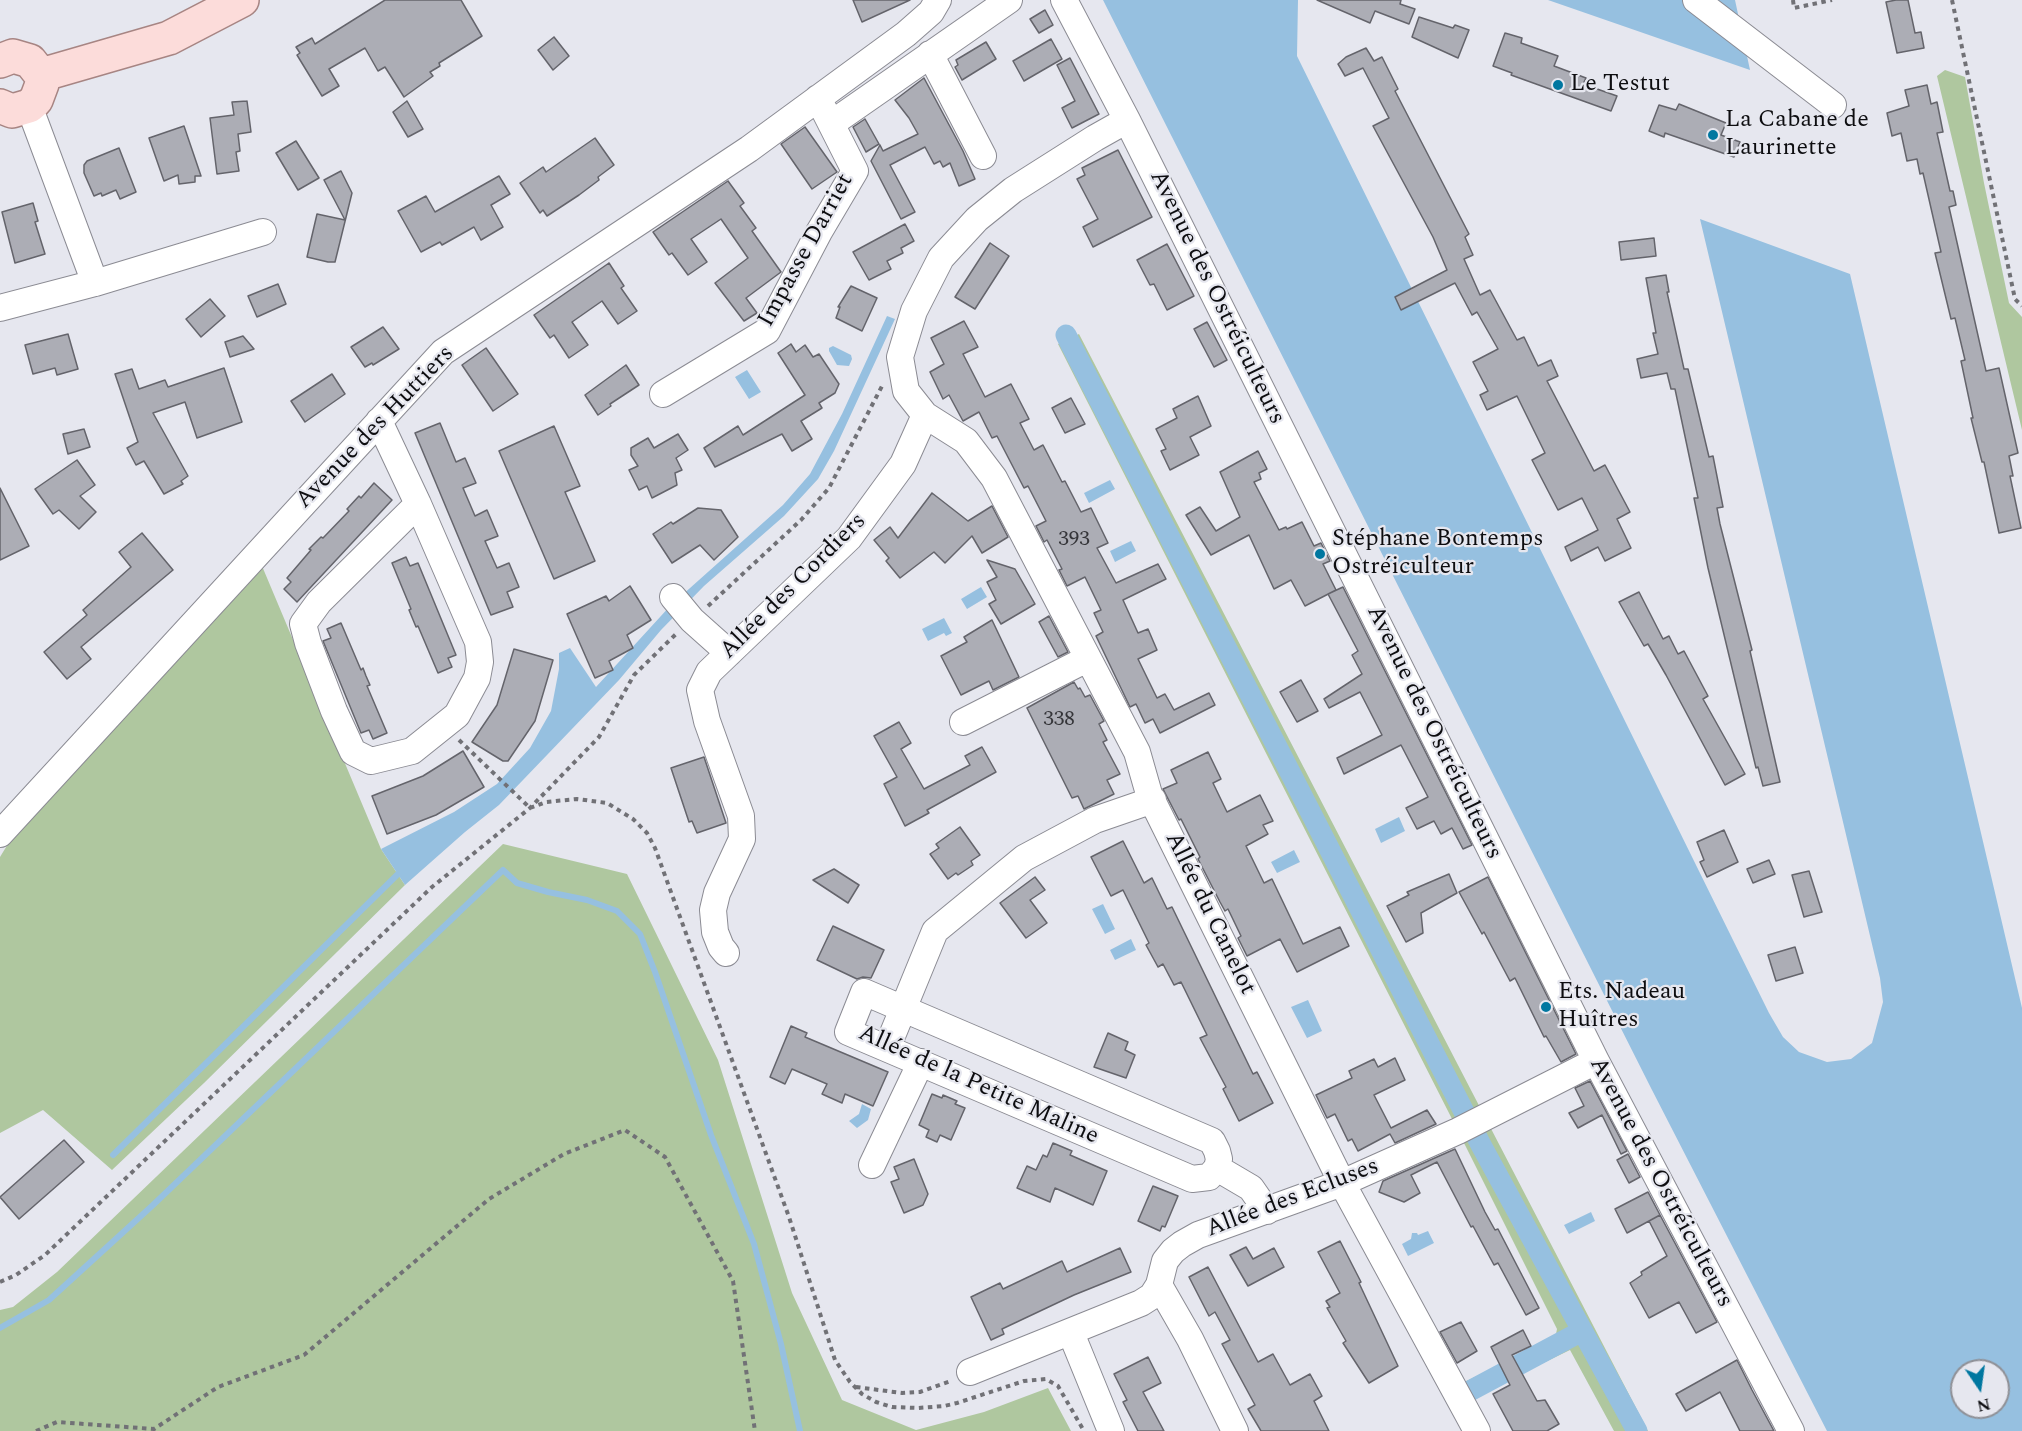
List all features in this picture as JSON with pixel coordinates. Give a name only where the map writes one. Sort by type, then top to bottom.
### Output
[{"type":"main road","points":[[40,75],[169,38],[242,0]]},
{"type":"main road","points":[[2,55],[30,61],[40,75],[40,92],[36,100],[15,106]]},
{"type":"street","name":"Avenue des Huttiers","points":[[0,834],[443,352],[749,149],[906,34],[931,12],[938,0]]},
{"type":"street","points":[[831,123],[1009,0]]},
{"type":"street","name":"Avenue des Ostréiculteurs","points":[[1064,0],[1127,120],[1596,1060],[1791,1431]]},
{"type":"street","points":[[1696,0],[1833,105]]},
{"type":"street","points":[[930,54],[983,156]]},
{"type":"street","name":"Impasse Darriet","points":[[663,394],[767,332],[819,232],[855,171],[818,98]]},
{"type":"street","points":[[15,106],[95,283]]},
{"type":"street","points":[[925,416],[906,392],[900,357],[914,311],[941,258],[977,219],[1013,190],[1127,120]]},
{"type":"street","points":[[0,308],[95,283],[262,232]]},
{"type":"street","name":"Allée des Cordiers","points":[[726,953],[715,932],[713,910],[717,893],[742,839],[741,816],[707,721],[700,690],[709,672],[849,538],[903,464],[925,416]]},
{"type":"street","name":"Allée du Canelot","points":[[925,416],[966,441],[994,478],[1137,752],[1153,800],[1342,1183],[1477,1431]]},
{"type":"street","points":[[379,421],[418,504],[478,642],[480,662],[477,678],[457,715],[412,751],[371,761],[353,752],[334,711],[303,624],[319,602],[418,504]]},
{"type":"street","points":[[673,597],[692,620],[729,653]]},
{"type":"street","points":[[963,722],[1087,659]]},
{"type":"street","points":[[887,1048],[934,931],[1024,858],[1095,819],[1153,800]]},
{"type":"street","name":"Allée de la Petite Maline","points":[[864,992],[903,1009],[1212,1141],[1219,1160],[1217,1168],[1209,1177],[1192,1179],[848,1032],[864,992]]},
{"type":"street","name":"Allée des Ecluses","points":[[1159,1285],[1165,1262],[1182,1244],[1198,1235],[1342,1183],[1487,1117],[1596,1060]]},
{"type":"street","points":[[872,1165],[921,1062]]},
{"type":"street","points":[[1217,1168],[1251,1188],[1267,1211]]},
{"type":"street","points":[[970,1372],[1071,1333],[1141,1302],[1152,1296],[1159,1285],[1190,1339],[1235,1431]]},
{"type":"street","points":[[1071,1333],[1111,1431]]},
{"type":"path","points":[[1793,0],[1794,8],[1832,0]]},
{"type":"path","points":[[1952,0],[2015,299],[2022,306]]},
{"type":"path","points":[[0,1282],[16,1275],[45,1254],[432,887],[530,808],[599,738],[634,675],[672,638]]},
{"type":"path","points":[[444,725],[489,771],[530,808]]},
{"type":"path","points":[[530,808],[546,802],[577,800],[607,803],[633,819],[646,833],[655,848],[789,1217],[835,1360],[855,1387],[876,1402],[904,1408],[930,1408],[957,1403],[1024,1381],[1052,1381],[1058,1386],[1084,1431]]},
{"type":"path","points":[[36,1431],[57,1422],[154,1429],[218,1387],[303,1354],[489,1200],[564,1154],[625,1130],[665,1157],[733,1281],[755,1431]]},
{"type":"path","points":[[855,1387],[884,1392],[920,1392],[970,1372]]},
{"type":"green space","points":[[1945,70],[1965,77],[2009,303],[2022,317],[2022,430],[1937,76]]},
{"type":"green space","points":[[1079,334],[1648,1431],[1614,1431],[1570,1350],[1467,1400],[1458,1385],[1555,1339],[1557,1329],[1058,344]]},
{"type":"green space","points":[[262,566],[381,849],[405,885],[112,1170],[43,1110],[0,1133],[0,857],[14,834]]},
{"type":"green space","points":[[503,844],[627,874],[718,1060],[792,1293],[842,1400],[916,1430],[984,1412],[1048,1388],[1071,1431],[0,1431],[0,1310],[13,1307],[57,1272]]},
{"type":"water","points":[[1103,0],[1298,0],[1297,56],[1769,1013],[1783,1037],[1799,1052],[1827,1062],[1851,1059],[1872,1043],[1883,1002],[1880,978],[1700,219],[1850,274],[2022,1008],[2022,1431],[1827,1431],[1652,1090]]},
{"type":"water","points":[[1548,0],[1735,0],[1750,70]]},
{"type":"water","points":[[887,316],[895,319],[834,451],[818,479],[784,516],[704,586],[661,630],[619,680],[499,805],[405,885],[381,849],[454,812],[497,784],[530,748],[551,711],[559,669],[559,653],[570,648],[596,687],[671,605],[783,505],[810,474],[842,414]]},
{"type":"water","points":[[833,346],[851,355],[849,366],[837,365],[829,351],[829,348]]},
{"type":"water","points":[[747,370],[761,392],[749,399],[735,377]]},
{"type":"water","points":[[1110,480],[1115,489],[1089,503],[1084,493]]},
{"type":"water","points":[[1131,541],[1136,551],[1115,562],[1110,551]]},
{"type":"water","points":[[981,587],[987,597],[967,609],[961,599]]},
{"type":"water","points":[[944,618],[952,633],[946,636],[944,633],[928,641],[922,629]]},
{"type":"water","points":[[1399,817],[1405,831],[1381,843],[1375,829]]},
{"type":"water","points":[[1294,850],[1300,862],[1277,873],[1271,862]]},
{"type":"water","points":[[1103,904],[1115,929],[1105,934],[1092,909]]},
{"type":"water","points":[[1131,939],[1136,950],[1115,960],[1110,950]]},
{"type":"water","points":[[1308,1000],[1322,1031],[1307,1038],[1291,1007]]},
{"type":"water","points":[[862,1104],[871,1109],[868,1120],[857,1128],[849,1121],[859,1114]]},
{"type":"water","points":[[1591,1212],[1595,1221],[1569,1234],[1564,1225]]},
{"type":"water","points":[[1428,1231],[1434,1243],[1408,1256],[1402,1244],[1411,1239],[1412,1233],[1418,1235]]},
{"type":"building","points":[[385,0],[461,0],[482,36],[439,63],[440,66],[430,72],[433,76],[404,97],[385,67],[378,71],[365,48],[329,69],[339,86],[322,96],[297,55],[300,53],[296,47],[312,38],[315,44]]},
{"type":"building","points":[[853,0],[910,0],[862,22]]},
{"type":"building","points":[[1317,0],[1401,0],[1400,4],[1415,9],[1409,24],[1375,11],[1370,23]]},
{"type":"building","points":[[1908,0],[1915,33],[1921,32],[1924,48],[1897,53],[1886,2]]},
{"type":"building","points":[[1045,10],[1053,25],[1039,33],[1030,19]]},
{"type":"building","points":[[1419,17],[1453,28],[1455,25],[1469,30],[1458,58],[1412,37]]},
{"type":"building","points":[[1505,33],[1522,38],[1521,43],[1558,56],[1554,66],[1586,78],[1583,84],[1617,96],[1611,111],[1511,75],[1512,73],[1493,66]]},
{"type":"building","points":[[554,37],[569,56],[553,70],[538,50]]},
{"type":"building","points":[[1051,39],[1062,59],[1024,81],[1013,61]]},
{"type":"building","points":[[986,42],[996,59],[962,80],[955,67],[958,65],[956,60]]},
{"type":"building","points":[[1366,48],[1374,61],[1382,57],[1398,89],[1395,91],[1469,234],[1465,237],[1473,255],[1464,259],[1480,295],[1490,290],[1517,340],[1524,337],[1538,366],[1551,360],[1558,376],[1547,381],[1594,471],[1605,465],[1630,512],[1617,519],[1631,548],[1605,561],[1598,547],[1571,561],[1565,547],[1598,530],[1582,498],[1558,510],[1532,460],[1545,453],[1517,396],[1487,410],[1480,395],[1488,391],[1473,362],[1498,349],[1477,312],[1472,315],[1455,283],[1401,310],[1395,297],[1447,270],[1433,237],[1373,126],[1389,118],[1363,68],[1345,76],[1338,64],[1346,57]]},
{"type":"building","points":[[1070,58],[1099,114],[1072,128],[1062,108],[1075,101],[1057,65]]},
{"type":"building","points":[[924,78],[963,151],[975,179],[959,186],[950,163],[943,167],[940,161],[934,164],[925,147],[890,165],[915,212],[901,219],[871,161],[880,145],[883,151],[918,134],[895,100]]},
{"type":"building","points":[[1927,85],[1931,104],[1937,102],[1943,132],[1937,133],[1950,191],[1953,191],[1956,205],[1949,207],[1986,371],[1999,368],[2018,453],[2009,456],[2013,476],[2010,476],[2021,528],[1999,533],[1984,462],[1982,462],[1971,418],[1973,418],[1961,361],[1965,360],[1955,318],[1951,319],[1935,253],[1941,252],[1923,173],[1920,174],[1917,159],[1907,161],[1901,133],[1892,136],[1887,113],[1909,106],[1905,90]]},
{"type":"building","points":[[247,101],[251,132],[238,134],[240,151],[236,152],[239,171],[217,174],[210,118],[234,115],[232,102]]},
{"type":"building","points":[[407,101],[423,129],[408,137],[393,112]]},
{"type":"building","points":[[1679,104],[1726,123],[1721,135],[1740,142],[1734,157],[1665,133],[1664,137],[1649,131],[1659,105],[1676,110]]},
{"type":"building","points":[[865,119],[879,144],[866,152],[853,127]]},
{"type":"building","points":[[184,126],[201,176],[195,176],[195,182],[179,184],[178,175],[164,181],[149,138]]},
{"type":"building","points":[[805,127],[837,172],[812,189],[781,144]]},
{"type":"building","points":[[595,138],[614,165],[598,177],[599,180],[547,216],[543,210],[540,213],[520,183],[543,167],[546,172]]},
{"type":"building","points":[[296,141],[319,178],[298,190],[276,153]]},
{"type":"building","points":[[119,148],[136,192],[120,199],[116,190],[102,196],[101,193],[94,196],[84,173],[84,165],[87,161]]},
{"type":"building","points":[[1118,150],[1152,217],[1093,247],[1083,227],[1098,219],[1077,179],[1085,175],[1082,168]]},
{"type":"building","points":[[341,171],[352,193],[335,262],[307,257],[317,214],[345,220],[324,180]]},
{"type":"building","points":[[499,176],[510,194],[491,205],[503,227],[481,240],[474,227],[442,245],[440,242],[421,252],[398,211],[426,196],[435,212]]},
{"type":"building","points":[[728,181],[744,203],[740,206],[756,228],[752,231],[781,272],[746,298],[757,313],[744,321],[715,283],[748,258],[721,219],[691,239],[707,262],[688,275],[672,253],[669,255],[653,232]]},
{"type":"building","points":[[33,203],[38,221],[35,222],[45,254],[15,263],[2,212]]},
{"type":"building","points":[[905,224],[914,241],[901,248],[903,253],[887,261],[891,269],[869,280],[853,252]]},
{"type":"building","points":[[1654,238],[1656,256],[1621,260],[1619,242]]},
{"type":"building","points":[[990,243],[1009,256],[975,309],[955,297]]},
{"type":"building","points":[[1167,244],[1194,296],[1167,310],[1154,284],[1150,285],[1137,260]]},
{"type":"building","points":[[609,263],[624,286],[621,288],[637,311],[618,324],[602,301],[572,322],[588,345],[569,358],[554,335],[550,338],[534,315]]},
{"type":"building","points":[[1666,275],[1669,292],[1667,292],[1684,369],[1688,369],[1709,457],[1713,456],[1723,507],[1717,508],[1720,524],[1752,650],[1750,651],[1780,782],[1763,786],[1758,767],[1756,768],[1708,568],[1694,498],[1698,498],[1675,389],[1671,389],[1667,373],[1641,378],[1637,359],[1658,354],[1646,278]]},
{"type":"building","points":[[278,284],[286,304],[257,317],[248,296]]},
{"type":"building","points":[[851,286],[877,298],[862,331],[836,318],[840,307],[838,307]]},
{"type":"building","points":[[210,299],[225,316],[201,337],[186,319]]},
{"type":"building","points":[[964,321],[978,347],[963,354],[985,397],[1011,384],[1029,419],[1020,423],[1034,450],[1043,445],[1081,512],[1091,508],[1108,543],[1097,548],[1116,583],[1158,564],[1166,579],[1123,600],[1138,633],[1148,629],[1157,650],[1138,659],[1157,698],[1165,694],[1174,710],[1209,693],[1215,705],[1160,733],[1153,719],[1145,723],[1136,704],[1130,707],[1096,636],[1103,632],[1094,613],[1101,610],[1085,577],[1067,586],[1059,570],[1062,569],[1047,540],[1044,542],[1036,526],[1046,521],[1028,486],[1024,488],[997,436],[992,438],[979,412],[963,421],[949,395],[943,399],[930,372],[944,364],[931,338]]},
{"type":"building","points":[[1207,322],[1227,360],[1214,367],[1194,329]]},
{"type":"building","points":[[383,327],[399,349],[373,365],[372,363],[365,367],[351,347]]},
{"type":"building","points":[[68,334],[78,369],[57,375],[55,368],[33,374],[25,345]]},
{"type":"building","points":[[243,336],[254,349],[230,357],[225,342]]},
{"type":"building","points":[[791,344],[796,352],[805,345],[813,357],[819,354],[839,384],[835,393],[819,403],[822,408],[801,421],[812,439],[792,451],[782,434],[715,467],[704,448],[738,426],[743,435],[805,395],[778,353]]},
{"type":"building","points":[[486,348],[518,394],[493,411],[462,365]]},
{"type":"building","points":[[626,365],[639,385],[598,415],[585,395]]},
{"type":"building","points":[[224,368],[242,422],[197,438],[185,402],[153,413],[188,476],[181,481],[183,484],[164,494],[144,461],[136,465],[127,448],[138,442],[115,374],[132,369],[139,389],[165,380],[168,387]]},
{"type":"building","points":[[332,374],[345,394],[305,422],[291,401]]},
{"type":"building","points":[[1198,396],[1211,426],[1190,437],[1199,455],[1170,470],[1161,451],[1166,449],[1156,429],[1177,418],[1173,409]]},
{"type":"building","points":[[1071,398],[1085,424],[1065,433],[1052,408]]},
{"type":"building","points":[[440,423],[456,462],[465,458],[476,483],[463,488],[475,516],[487,510],[498,536],[485,541],[497,568],[509,563],[519,587],[507,592],[513,607],[491,615],[415,433]]},
{"type":"building","points":[[554,426],[580,486],[565,492],[595,561],[554,579],[499,451]]},
{"type":"building","points":[[84,429],[90,447],[68,454],[63,434]]},
{"type":"building","points":[[678,434],[688,450],[676,458],[682,470],[675,473],[677,485],[652,498],[647,486],[639,490],[629,470],[638,466],[631,455],[631,448],[648,438],[654,448]]},
{"type":"building","points":[[1258,451],[1267,469],[1259,473],[1261,479],[1254,482],[1279,530],[1302,522],[1314,546],[1321,543],[1330,561],[1323,564],[1336,590],[1305,606],[1291,580],[1274,589],[1249,535],[1211,555],[1186,515],[1200,507],[1216,531],[1240,517],[1220,472]]},
{"type":"building","points":[[77,460],[95,485],[80,496],[96,512],[79,529],[59,510],[53,514],[35,489]]},
{"type":"building","points":[[374,483],[392,500],[297,602],[284,589],[291,582],[287,578],[311,550],[309,549],[321,537],[323,538],[349,511],[347,509],[359,496],[361,498]]},
{"type":"building","points":[[0,488],[29,546],[0,560]]},
{"type":"building","points":[[932,493],[968,521],[992,506],[1008,537],[982,553],[972,536],[945,563],[934,552],[900,578],[886,561],[889,558],[874,540],[890,527],[898,538]]},
{"type":"building","points":[[698,508],[721,510],[738,537],[714,560],[700,545],[672,563],[653,534]]},
{"type":"building","points":[[142,533],[173,570],[81,647],[91,659],[67,679],[44,652],[87,615],[83,610],[131,567],[119,552]]},
{"type":"building","points":[[406,557],[410,566],[418,563],[456,655],[448,658],[452,667],[438,673],[418,626],[416,627],[392,563]]},
{"type":"building","points":[[987,560],[1015,569],[1035,604],[1001,624],[989,604],[996,600],[987,582],[997,577]]},
{"type":"building","points":[[630,586],[651,620],[627,635],[633,648],[609,661],[613,670],[595,678],[567,614],[606,596],[609,601]]},
{"type":"building","points":[[1343,587],[1472,845],[1463,849],[1452,828],[1441,834],[1434,821],[1417,829],[1406,808],[1428,797],[1401,745],[1344,774],[1337,758],[1382,735],[1360,692],[1329,708],[1324,699],[1362,674],[1352,655],[1358,651],[1328,594]]},
{"type":"building","points":[[1639,592],[1663,639],[1669,636],[1678,654],[1684,651],[1708,696],[1703,699],[1745,774],[1725,785],[1666,675],[1648,644],[1644,646],[1619,602]]},
{"type":"building","points":[[1049,616],[1068,652],[1058,657],[1039,622]]},
{"type":"building","points":[[992,620],[1019,677],[993,690],[989,681],[961,695],[941,656],[967,642],[964,637]]},
{"type":"building","points":[[341,623],[361,670],[363,668],[370,685],[367,686],[387,733],[373,739],[369,730],[361,733],[323,641],[331,638],[327,629]]},
{"type":"building","points":[[514,649],[553,660],[535,721],[508,761],[503,761],[472,742],[497,705]]},
{"type":"building","points":[[1301,680],[1318,711],[1297,722],[1280,692]]},
{"type":"building","points":[[1074,682],[1085,697],[1090,695],[1104,721],[1099,724],[1107,740],[1103,742],[1120,774],[1107,780],[1114,794],[1084,809],[1078,796],[1072,798],[1027,708]]},
{"type":"building","points":[[899,722],[911,743],[901,749],[924,789],[970,765],[965,756],[982,747],[996,772],[927,810],[929,813],[905,826],[884,784],[897,777],[874,736]]},
{"type":"building","points":[[463,751],[484,787],[436,815],[387,834],[372,796],[423,776]]},
{"type":"building","points":[[1208,752],[1221,779],[1213,783],[1227,812],[1260,795],[1273,821],[1263,825],[1268,834],[1246,846],[1264,883],[1272,879],[1303,944],[1340,927],[1349,946],[1297,972],[1280,939],[1247,956],[1238,938],[1241,936],[1228,909],[1225,911],[1220,902],[1181,819],[1179,820],[1163,789],[1177,783],[1171,770]]},
{"type":"building","points":[[704,757],[726,823],[697,833],[692,821],[689,822],[671,768]]},
{"type":"building","points":[[960,827],[980,855],[971,861],[973,865],[948,879],[930,854],[939,848],[936,844]]},
{"type":"building","points":[[1724,830],[1738,862],[1707,877],[1700,862],[1704,860],[1697,842]]},
{"type":"building","points":[[1123,841],[1144,883],[1152,878],[1167,909],[1172,907],[1253,1074],[1257,1072],[1273,1103],[1239,1121],[1223,1089],[1226,1087],[1200,1038],[1207,1035],[1181,982],[1174,985],[1163,964],[1158,967],[1146,945],[1149,943],[1123,890],[1111,896],[1091,857]]},
{"type":"building","points":[[1769,860],[1775,874],[1753,883],[1747,869]]},
{"type":"building","points":[[834,869],[859,885],[848,903],[813,880]]},
{"type":"building","points":[[1809,871],[1822,912],[1804,917],[1792,875]]},
{"type":"building","points":[[1449,874],[1457,893],[1421,913],[1423,933],[1406,942],[1387,906],[1409,895],[1407,892]]},
{"type":"building","points":[[1035,877],[1045,890],[1030,900],[1047,923],[1026,938],[1000,903]]},
{"type":"building","points":[[1488,877],[1576,1054],[1561,1062],[1546,1036],[1544,1037],[1515,978],[1510,981],[1484,932],[1482,934],[1459,892]]},
{"type":"building","points":[[833,926],[884,950],[871,978],[857,979],[817,960]]},
{"type":"building","points":[[1795,947],[1803,973],[1776,981],[1768,955]]},
{"type":"building","points":[[791,1026],[807,1033],[805,1037],[888,1072],[873,1106],[845,1094],[842,1103],[822,1094],[827,1084],[792,1069],[785,1084],[770,1077]]},
{"type":"building","points":[[1108,1033],[1128,1042],[1125,1050],[1135,1055],[1126,1078],[1094,1067]]},
{"type":"building","points":[[1395,1058],[1405,1080],[1374,1095],[1391,1128],[1427,1110],[1436,1124],[1395,1143],[1390,1134],[1358,1151],[1352,1139],[1348,1141],[1335,1114],[1327,1118],[1316,1095],[1352,1078],[1349,1071],[1374,1059],[1378,1067]]},
{"type":"building","points":[[1590,1081],[1627,1151],[1621,1154],[1602,1115],[1578,1128],[1569,1113],[1584,1106],[1575,1088]]},
{"type":"building","points":[[932,1094],[942,1098],[943,1095],[957,1101],[955,1104],[965,1108],[951,1140],[940,1135],[937,1142],[926,1137],[929,1130],[919,1125]]},
{"type":"building","points":[[64,1140],[84,1162],[19,1219],[0,1197]]},
{"type":"building","points":[[1053,1143],[1072,1151],[1070,1155],[1107,1171],[1093,1205],[1055,1188],[1050,1202],[1017,1188],[1027,1166],[1036,1170],[1043,1155],[1047,1157]]},
{"type":"building","points":[[1455,1149],[1485,1212],[1495,1230],[1498,1229],[1539,1308],[1526,1315],[1498,1263],[1494,1265],[1473,1226],[1471,1227],[1437,1162],[1411,1175],[1420,1193],[1404,1202],[1379,1192],[1383,1181]]},
{"type":"building","points":[[1628,1154],[1640,1177],[1629,1183],[1617,1160]]},
{"type":"building","points":[[914,1159],[928,1194],[923,1205],[904,1213],[891,1182],[899,1179],[894,1167]]},
{"type":"building","points":[[1153,1186],[1178,1196],[1165,1227],[1162,1226],[1160,1231],[1138,1221]]},
{"type":"building","points":[[1648,1192],[1660,1215],[1627,1233],[1615,1209]]},
{"type":"building","points":[[1660,1215],[1717,1322],[1696,1333],[1679,1302],[1649,1318],[1630,1283],[1642,1275],[1641,1272],[1667,1256],[1649,1221]]},
{"type":"building","points":[[1340,1241],[1398,1366],[1369,1383],[1343,1343],[1346,1341],[1327,1308],[1330,1307],[1326,1301],[1340,1293],[1318,1252]]},
{"type":"building","points":[[1246,1247],[1253,1259],[1274,1248],[1284,1267],[1248,1286],[1230,1255]]},
{"type":"building","points":[[1120,1248],[1131,1272],[1074,1295],[1002,1329],[1004,1334],[991,1340],[971,1297],[1000,1283],[1003,1289],[1062,1261],[1067,1272]]},
{"type":"building","points":[[1208,1267],[1258,1362],[1273,1354],[1290,1385],[1310,1374],[1322,1396],[1314,1401],[1329,1431],[1261,1431],[1248,1409],[1255,1405],[1222,1344],[1230,1340],[1215,1312],[1209,1316],[1189,1277]]},
{"type":"building","points":[[1461,1322],[1477,1351],[1457,1363],[1440,1332]]},
{"type":"building","points":[[1523,1330],[1531,1346],[1512,1355],[1537,1401],[1545,1400],[1559,1424],[1547,1431],[1513,1431],[1493,1394],[1510,1385],[1491,1347]]},
{"type":"building","points":[[1148,1357],[1161,1383],[1143,1392],[1164,1431],[1138,1431],[1123,1402],[1127,1400],[1114,1374]]},
{"type":"building","points":[[1737,1360],[1774,1431],[1740,1431],[1720,1392],[1686,1411],[1676,1394]]},
{"type":"waterway","points":[[1066,335],[1481,1145],[1637,1431]]},
{"type":"waterway","points":[[0,1328],[49,1300],[153,1205],[503,870],[517,883],[587,900],[617,911],[640,934],[711,1135],[754,1244],[781,1344],[800,1431]]},
{"type":"waterway","points":[[113,1155],[398,874]]},
{"type":"waterway","points":[[1466,1393],[1582,1331]]},
{"type":"place","name":"Le Testut","points":[[1558,85]]},
{"type":"place","name":"La Cabane de Laurinette","points":[[1713,135]]},
{"type":"place","name":"Stéphane Bontemps Ostréiculteur","points":[[1320,554]]},
{"type":"place","name":"Ets. Nadeau Huîtres","points":[[1546,1007]]}]
